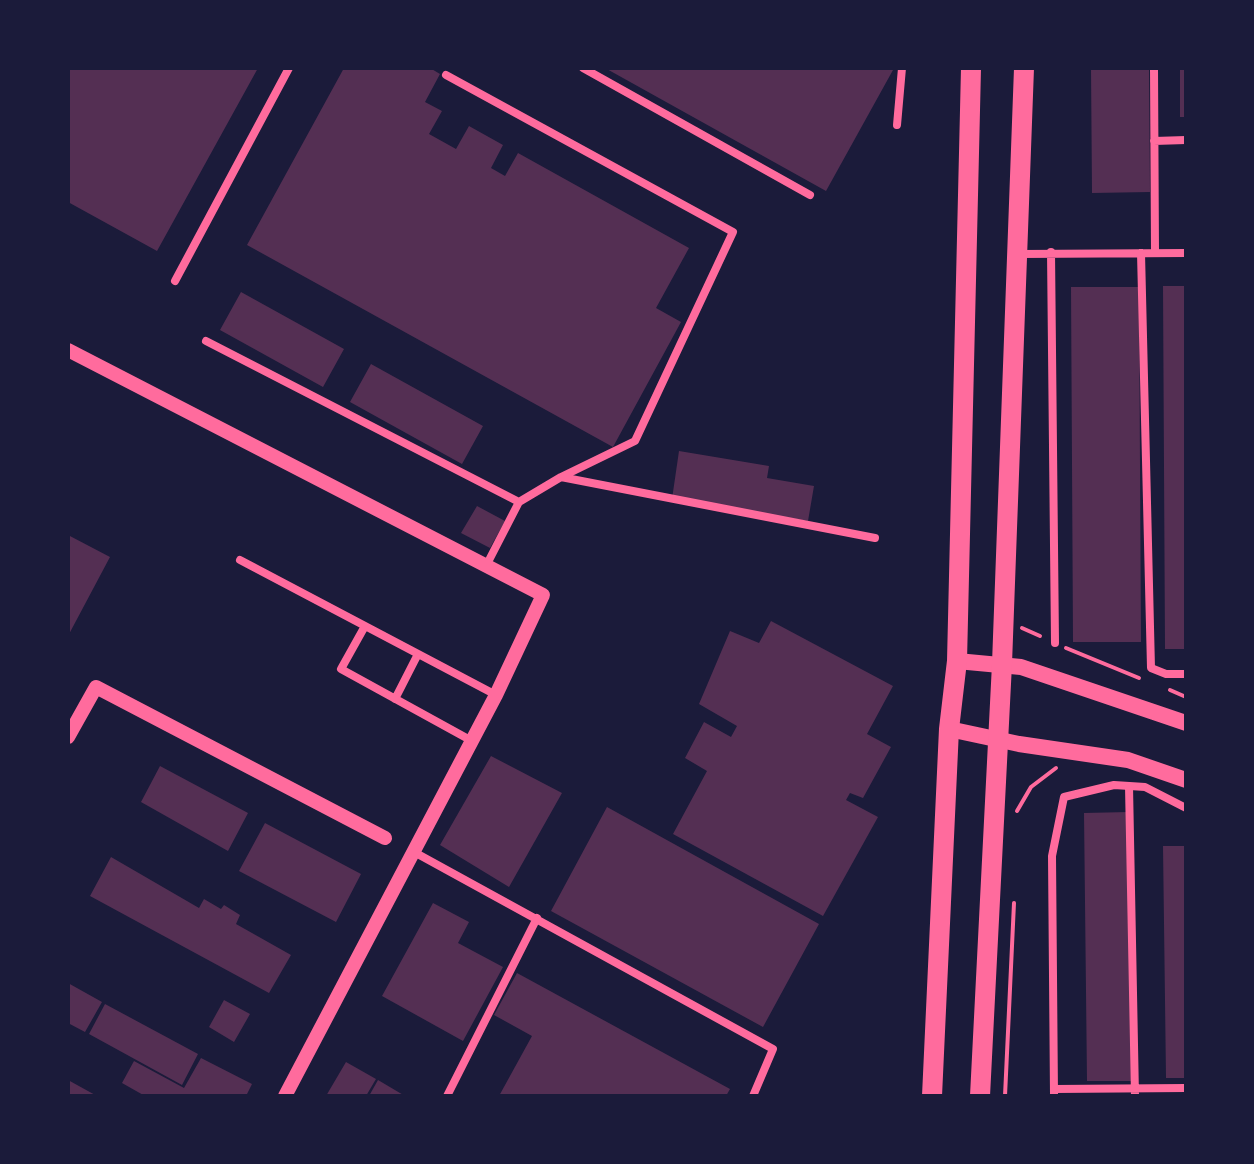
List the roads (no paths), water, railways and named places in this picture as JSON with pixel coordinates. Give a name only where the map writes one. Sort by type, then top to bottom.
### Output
[{"type":"main road","points":[[932,1096],[949,729],[957,661],[971,68]]},
{"type":"main road","points":[[980,1096],[999,740],[1024,68]]},
{"type":"main road","points":[[957,661],[1021,667],[1186,723]]},
{"type":"main road","points":[[949,729],[1128,760],[1186,780]]},
{"type":"street","points":[[175,281],[289,68]]},
{"type":"street","points":[[583,68],[810,195]]},
{"type":"street","points":[[897,125],[902,68]]},
{"type":"street","points":[[1154,68],[1155,253]]},
{"type":"street","points":[[446,75],[733,232],[635,441],[561,477],[519,502],[486,566]]},
{"type":"street","points":[[1154,141],[1186,140]]},
{"type":"street","points":[[1051,252],[1055,643]]},
{"type":"street","points":[[1141,253],[1151,668],[1166,674],[1186,674]]},
{"type":"street","points":[[1019,254],[1186,253]]},
{"type":"street","points":[[206,341],[519,502]]},
{"type":"street","points":[[68,350],[543,595],[496,695],[285,1096]]},
{"type":"street","points":[[561,477],[875,538]]},
{"type":"street","points":[[240,560],[496,695]]},
{"type":"street","points":[[365,626],[341,669],[472,741]]},
{"type":"street","points":[[395,699],[418,654]]},
{"type":"street","points":[[68,737],[96,687],[385,838]]},
{"type":"street","points":[[1129,786],[1135,1092]]},
{"type":"street","points":[[1186,808],[1145,787],[1075,792],[1064,797],[1052,856],[1054,1092],[1135,1092],[1186,1088]]},
{"type":"street","points":[[414,852],[773,1049],[753,1096]]},
{"type":"street","points":[[447,1096],[537,918]]}]
